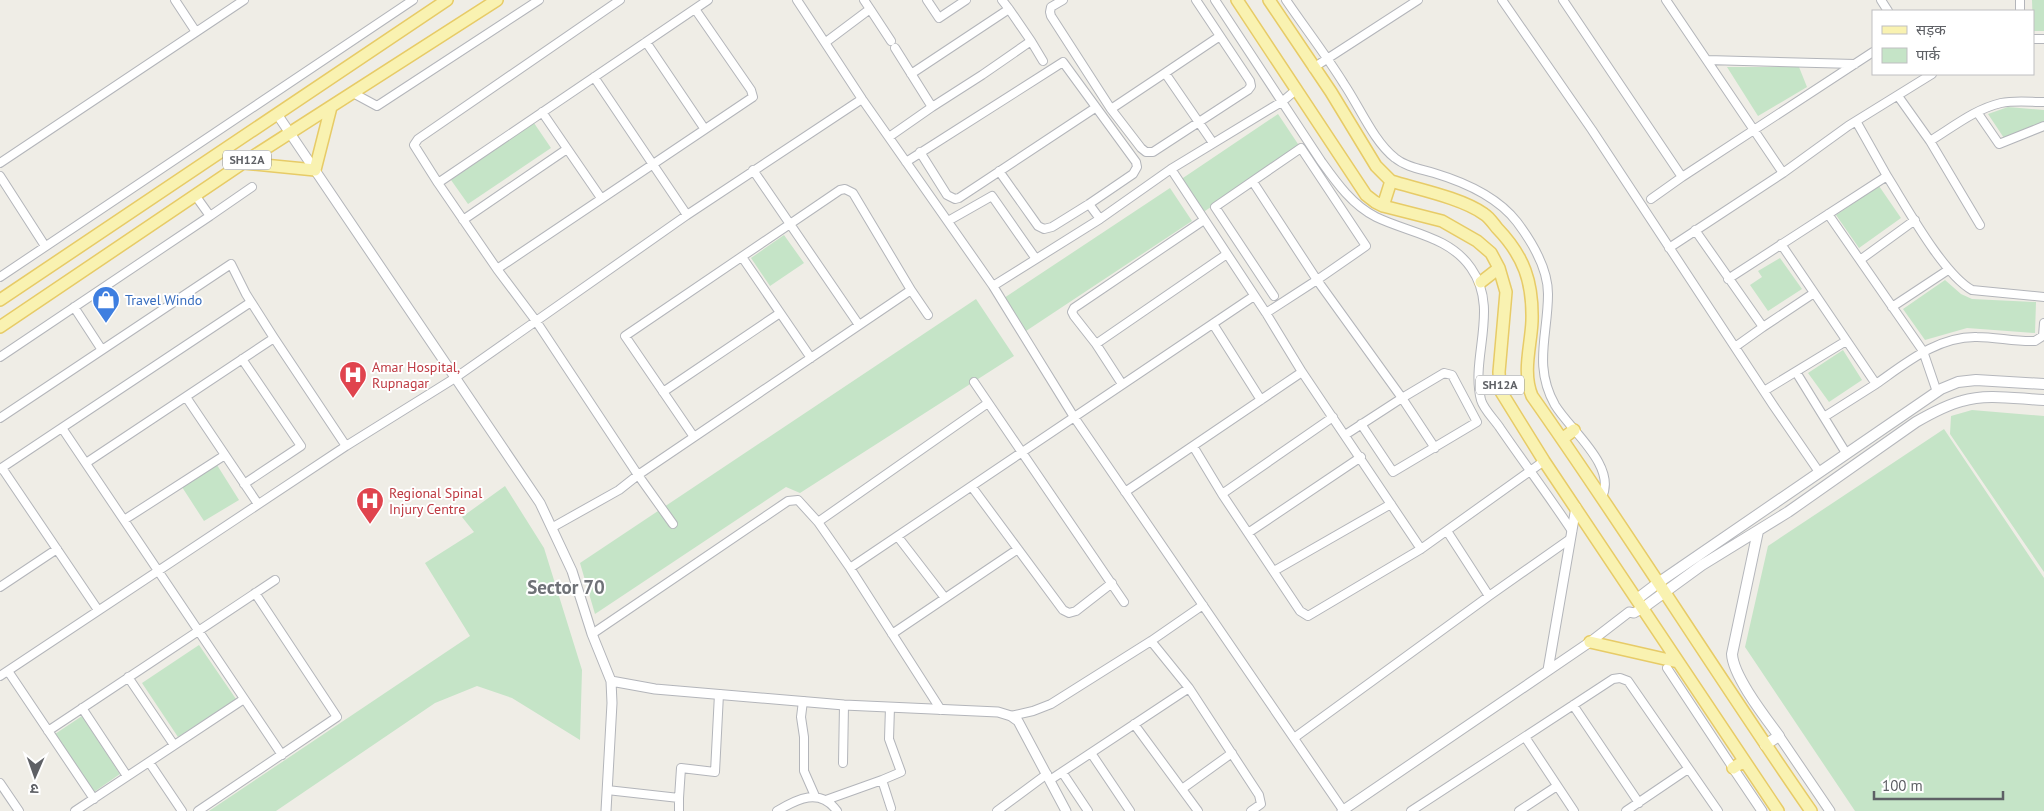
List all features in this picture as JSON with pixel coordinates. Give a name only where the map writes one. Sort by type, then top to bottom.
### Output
[{"type":"main road","name":"SH12A","points":[[0,300],[447,0]]},
{"type":"main road","name":"SH12A","points":[[0,327],[242,163],[497,0]]},
{"type":"main road","name":"SH12A","points":[[1237,0],[1298,89],[1366,194],[1383,206],[1442,221],[1477,241],[1491,253],[1499,268],[1506,292],[1499,372],[1500,390],[1544,461],[1778,811]]},
{"type":"main road","name":"SH12A","points":[[1269,0],[1376,166],[1391,180],[1460,202],[1484,214],[1508,239],[1522,261],[1530,285],[1532,320],[1527,385],[1532,396],[1602,497],[1765,745],[1811,811]]},
{"type":"main road","points":[[242,163],[316,170],[331,107]]},
{"type":"main road","points":[[1383,206],[1391,180]]},
{"type":"main road","points":[[1481,282],[1499,268]]},
{"type":"main road","points":[[1640,603],[1819,472],[1937,392],[1958,382],[1976,380],[2044,384]]},
{"type":"main road","points":[[1661,587],[1702,565],[1788,512],[1916,422],[1931,414],[1974,398],[2044,400]]},
{"type":"main road","points":[[1562,439],[1574,430]]},
{"type":"main road","points":[[1758,530],[1732,661],[1739,676],[1779,736],[1765,745]]},
{"type":"main road","points":[[1590,642],[1678,662]]},
{"type":"main road","points":[[1733,768],[1744,761]]},
{"type":"street","points":[[175,0],[196,32]]},
{"type":"street","points":[[0,163],[244,0]]},
{"type":"street","points":[[0,277],[413,0]]},
{"type":"street","points":[[353,93],[377,106],[539,0]]},
{"type":"street","points":[[620,0],[415,142],[416,150],[438,183],[497,269],[536,321],[638,475],[673,524]]},
{"type":"street","points":[[438,183],[708,0]]},
{"type":"street","points":[[797,0],[862,99],[993,286],[1074,417],[1342,810],[1590,642],[1629,612],[1634,613],[1640,603]]},
{"type":"street","points":[[864,0],[932,107]]},
{"type":"street","points":[[927,0],[939,18],[966,0]]},
{"type":"street","points":[[1002,0],[1043,61]]},
{"type":"street","points":[[1063,0],[1051,8],[1050,12],[1111,109],[1146,152],[1153,152],[1251,86],[1250,81],[1196,0]]},
{"type":"street","points":[[1215,0],[1321,161],[1358,206],[1375,217],[1438,240],[1458,253],[1481,282],[1484,331],[1479,371],[1481,402],[1571,535]]},
{"type":"street","points":[[1286,0],[1343,82],[1379,140],[1392,156],[1405,164],[1455,179],[1495,200],[1516,221],[1532,245],[1545,273],[1548,293],[1544,332],[1544,380],[1556,405],[1602,466],[1606,488],[1602,497]]},
{"type":"street","points":[[1313,68],[1418,0]]},
{"type":"street","points":[[1502,0],[1592,130],[1819,472]]},
{"type":"street","points":[[1562,0],[1682,177]]},
{"type":"street","points":[[1666,0],[1783,173]]},
{"type":"street","points":[[497,269],[704,128],[750,99],[754,94],[695,9]]},
{"type":"street","points":[[826,42],[870,9]]},
{"type":"street","points":[[911,74],[1009,9]]},
{"type":"street","points":[[1111,109],[1220,36]]},
{"type":"street","points":[[889,137],[1031,41]]},
{"type":"street","points":[[646,42],[704,128]]},
{"type":"street","points":[[1651,199],[1872,53]]},
{"type":"street","points":[[1706,60],[1855,64]]},
{"type":"street","points":[[906,162],[1063,62],[1136,162],[1137,167],[1133,174],[1089,204],[1052,227],[1044,229],[1038,226],[999,171]]},
{"type":"street","points":[[1165,73],[1200,121],[1213,143]]},
{"type":"street","points":[[1669,248],[1783,173],[1856,121],[1930,75]]},
{"type":"street","points":[[594,77],[688,215]]},
{"type":"street","points":[[993,286],[1100,219],[1171,169],[1283,101],[1298,89]]},
{"type":"street","points":[[1898,96],[1930,141],[1980,225]]},
{"type":"street","points":[[0,676],[346,446],[455,378],[753,170],[862,99]]},
{"type":"street","points":[[1930,141],[1977,112],[2002,103],[2044,102]]},
{"type":"street","points":[[920,152],[947,195],[955,199],[959,198],[1095,108]]},
{"type":"street","points":[[542,112],[601,198]]},
{"type":"street","points":[[1977,112],[1999,144],[2044,126]]},
{"type":"street","points":[[278,114],[540,503],[553,527],[579,589],[592,634],[611,681],[612,703],[606,811]]},
{"type":"street","points":[[1856,121],[1887,176],[1915,220],[1948,270],[1964,286],[1972,290],[2034,294],[2044,297]]},
{"type":"street","points":[[1266,313],[1366,246],[1301,148],[1215,207],[1274,296]]},
{"type":"street","points":[[463,220],[567,149]]},
{"type":"street","points":[[1171,169],[1266,313],[1302,372],[1361,457],[1421,549]]},
{"type":"street","points":[[753,170],[859,325]]},
{"type":"street","points":[[0,176],[45,246]]},
{"type":"street","points":[[1728,279],[1887,176]]},
{"type":"street","points":[[1253,182],[1317,280],[1402,398],[1435,448]]},
{"type":"street","points":[[0,357],[252,186]]},
{"type":"street","points":[[694,437],[625,336],[840,190],[849,190],[928,315]]},
{"type":"street","points":[[195,195],[210,216]]},
{"type":"street","points":[[948,221],[992,196],[1036,259]]},
{"type":"street","points":[[1089,204],[1100,219]]},
{"type":"street","points":[[1828,214],[1923,351],[1937,392]]},
{"type":"street","points":[[1122,384],[1096,344],[1074,316],[1072,312],[1074,308],[1204,220]]},
{"type":"street","points":[[1860,260],[1915,220]]},
{"type":"street","points":[[1695,230],[1763,327]]},
{"type":"street","points":[[1781,244],[1876,384]]},
{"type":"street","points":[[1096,344],[1227,254]]},
{"type":"street","points":[[742,257],[811,358]]},
{"type":"street","points":[[0,418],[231,264],[251,302],[346,446]]},
{"type":"street","points":[[1892,307],[1948,270]]},
{"type":"street","points":[[553,527],[619,490],[638,475],[911,290]]},
{"type":"street","points":[[1735,347],[1814,293]]},
{"type":"street","points":[[850,568],[1254,296]]},
{"type":"street","points":[[98,610],[1,468],[251,302]]},
{"type":"street","points":[[74,307],[102,350]]},
{"type":"street","points":[[663,392],[780,313]]},
{"type":"street","points":[[1824,417],[1923,351],[1963,337],[2035,341],[2042,336],[2044,323]]},
{"type":"street","points":[[1213,324],[1261,400]]},
{"type":"street","points":[[86,463],[274,338]]},
{"type":"street","points":[[1764,391],[1846,341]]},
{"type":"street","points":[[242,359],[301,446],[244,484]]},
{"type":"street","points":[[1125,492],[1302,372]]},
{"type":"street","points":[[1796,372],[1846,454]]},
{"type":"street","points":[[1345,434],[1402,398],[1444,373],[1452,375],[1477,422],[1394,472],[1361,424]]},
{"type":"street","points":[[974,382],[1124,602]]},
{"type":"street","points":[[186,397],[258,504]]},
{"type":"street","points":[[818,522],[988,403]]},
{"type":"street","points":[[1222,494],[1333,417]]},
{"type":"street","points":[[62,428],[282,755]]},
{"type":"street","points":[[1192,446],[1300,611],[1308,616],[1421,549],[1544,461]]},
{"type":"street","points":[[124,520],[225,455]]},
{"type":"street","points":[[1248,533],[1361,457]]},
{"type":"street","points":[[972,487],[1063,610],[1069,613],[1076,611],[1112,583]]},
{"type":"street","points":[[592,634],[788,501],[798,500],[818,522],[850,568],[941,710]]},
{"type":"street","points":[[1274,570],[1390,504]]},
{"type":"street","points":[[1548,670],[1576,507]]},
{"type":"street","points":[[1447,531],[1489,596]]},
{"type":"street","points":[[1294,738],[1571,535]]},
{"type":"street","points":[[898,536],[945,598]]},
{"type":"street","points":[[0,587],[57,549]]},
{"type":"street","points":[[892,634],[1018,549]]},
{"type":"street","points":[[48,731],[275,580]]},
{"type":"street","points":[[198,811],[337,716],[255,593]]},
{"type":"street","points":[[1011,716],[1033,711],[1051,704],[1151,641],[1203,605]]},
{"type":"street","points":[[1151,641],[1189,688],[1259,795],[1260,804],[1251,811]]},
{"type":"street","points":[[1667,668],[1762,811]]},
{"type":"street","points":[[8,671],[94,799]]},
{"type":"street","points":[[128,677],[174,745]]},
{"type":"street","points":[[1411,811],[1613,679],[1620,678],[1628,681],[1718,811]]},
{"type":"street","points":[[611,681],[655,689],[844,705],[998,712],[1018,720],[1066,811]]},
{"type":"street","points":[[997,811],[1049,777],[1062,772],[1189,688]]},
{"type":"street","points":[[679,811],[681,768],[715,772],[719,694]]},
{"type":"street","points":[[75,811],[244,698]]},
{"type":"street","points":[[802,701],[804,771],[814,796]]},
{"type":"street","points":[[843,764],[844,705]]},
{"type":"street","points":[[1573,705],[1639,803]]},
{"type":"street","points":[[826,800],[901,772],[889,739],[890,707]]},
{"type":"street","points":[[82,708],[127,776]]},
{"type":"street","points":[[1134,724],[1198,811]]},
{"type":"street","points":[[1779,736],[1830,811]]},
{"type":"street","points":[[1525,737],[1574,811]]},
{"type":"street","points":[[1092,752],[1130,811]]},
{"type":"street","points":[[1182,789],[1232,753]]},
{"type":"street","points":[[149,762],[182,811]]},
{"type":"street","points":[[1626,811],[1688,769]]},
{"type":"street","points":[[1062,772],[1088,811]]},
{"type":"street","points":[[882,780],[890,808]]},
{"type":"street","points":[[0,783],[19,811]]},
{"type":"street","points":[[1519,811],[1557,786]]},
{"type":"street","points":[[607,790],[680,798]]},
{"type":"street","points":[[777,811],[798,800],[814,796],[826,800],[837,811]]},
{"type":"green space","points":[[2032,0],[2044,0],[2044,31],[2034,31],[2034,10],[2032,10]]},
{"type":"green space","points":[[1727,67],[1799,67],[1807,87],[1758,116]]},
{"type":"green space","points":[[2008,107],[2044,110],[2044,122],[2004,138],[1988,114]]},
{"type":"green space","points":[[1278,114],[1300,147],[1202,213],[1180,180]]},
{"type":"green space","points":[[534,123],[551,148],[468,204],[451,180]]},
{"type":"green space","points":[[1879,186],[1901,218],[1859,248],[1836,215]]},
{"type":"green space","points":[[1170,188],[1192,221],[1023,333],[1001,300]]},
{"type":"green space","points":[[784,235],[804,263],[770,286],[751,258]]},
{"type":"green space","points":[[1780,258],[1802,289],[1768,311],[1750,285],[1762,277],[1758,271]]},
{"type":"green space","points":[[1945,280],[1961,294],[1972,299],[2036,302],[2035,333],[1967,328],[1925,340],[1903,309]]},
{"type":"green space","points":[[976,299],[1014,356],[800,493],[786,487],[595,614],[580,563]]},
{"type":"green space","points":[[1843,350],[1862,380],[1829,402],[1808,373]]},
{"type":"green space","points":[[1972,410],[2044,416],[2044,572],[1950,434],[1951,416]]},
{"type":"green space","points":[[1944,429],[2044,578],[2044,811],[1855,811],[1745,647],[1768,546]]},
{"type":"green space","points":[[217,465],[239,500],[204,521],[182,487]]},
{"type":"green space","points":[[505,486],[544,548],[582,670],[580,740],[512,698],[477,686],[435,703],[276,811],[209,811],[470,636],[425,563],[474,532],[462,517]]},
{"type":"green space","points":[[199,645],[236,699],[178,737],[142,683]]},
{"type":"green space","points":[[82,716],[120,774],[94,792],[55,734]]},
{"type":"place","name":"Travel Windo","points":[[106,324]]},
{"type":"place","name":"Amar Hospital, Rupnagar","points":[[353,399]]},
{"type":"place","name":"Regional Spinal Injury Centre","points":[[370,525]]},
{"type":"district","name":"Sector 70","points":[[566,587]]}]
